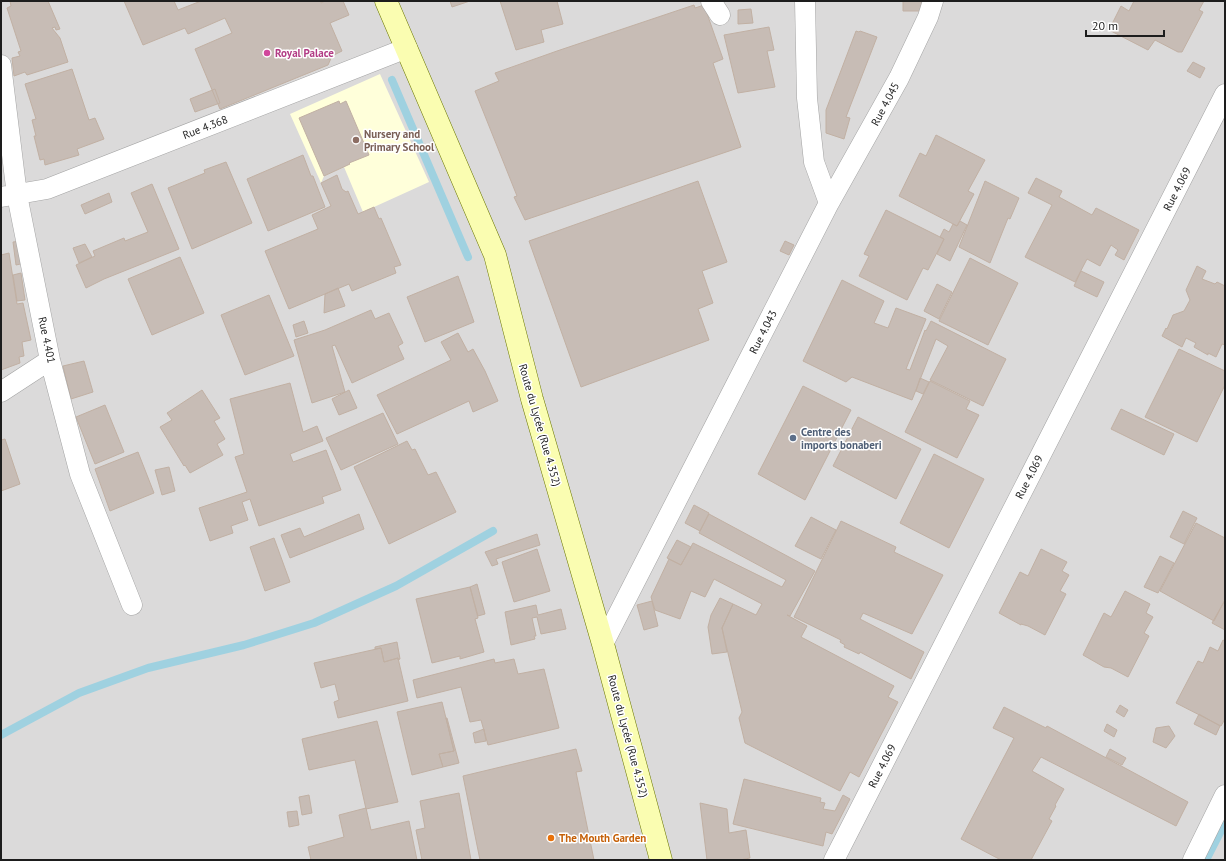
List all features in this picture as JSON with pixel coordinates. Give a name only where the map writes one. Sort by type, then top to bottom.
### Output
[{"type":"main road","name":"Route du Lycée (Rue 4.352)","points":[[386,1],[495,255],[532,399],[603,644],[661,860]]},
{"type":"street","points":[[805,1],[807,105],[814,162],[829,203]]},
{"type":"street","name":"Rue 4.045","points":[[829,203],[899,78],[928,17],[933,1]]},
{"type":"street","name":"Rue 4.368","points":[[9,196],[47,189],[407,48]]},
{"type":"street","name":"Rue 4.401","points":[[1,65],[9,196],[80,474],[132,605]]},
{"type":"street","name":"Rue 4.069","points":[[834,860],[1225,94]]},
{"type":"street","name":"Rue 4.043","points":[[603,644],[829,203]]},
{"type":"street","points":[[1,392],[50,360]]},
{"type":"street","points":[[1193,860],[1225,795]]},
{"type":"shaded area","points":[[1,1],[1225,1],[1225,860],[1,860]]},
{"type":"shaded area","name":"Nursery and Primary School","points":[[380,74],[429,182],[363,212],[344,167],[324,176],[321,183],[290,114]]},
{"type":"building","points":[[10,1],[48,1],[60,29],[56,30],[55,27],[52,28],[60,38],[68,62],[27,75],[25,72],[14,76],[12,58],[20,56],[18,52],[21,51],[7,8],[11,6]]},
{"type":"building","name":"Royal Palace","points":[[124,1],[174,1],[178,10],[201,1],[321,1],[321,3],[325,1],[343,1],[349,15],[330,23],[342,51],[332,56],[328,65],[220,109],[195,49],[232,33],[225,18],[188,34],[185,28],[143,45]]},
{"type":"building","points":[[450,1],[470,1],[452,7]]},
{"type":"building","points":[[500,1],[557,1],[563,24],[541,30],[544,42],[516,50]]},
{"type":"building","points":[[903,1],[931,1],[927,11],[903,11]]},
{"type":"building","points":[[1134,1],[1204,1],[1199,10],[1203,12],[1182,52],[1178,52],[1155,40],[1148,50],[1109,30],[1121,6],[1129,11]]},
{"type":"building","points":[[694,5],[695,8],[704,5],[723,59],[713,63],[741,147],[525,220],[514,197],[517,196],[475,91],[499,81],[495,73]]},
{"type":"building","points":[[751,9],[753,23],[738,24],[738,10]]},
{"type":"building","points":[[769,27],[774,50],[767,51],[775,87],[738,93],[724,35]]},
{"type":"building","points":[[856,31],[877,37],[846,117],[850,118],[844,139],[826,133],[826,110]]},
{"type":"building","points":[[1193,62],[1205,68],[1200,78],[1187,71]]},
{"type":"building","points":[[72,69],[89,120],[95,118],[104,139],[77,149],[79,155],[45,165],[44,159],[40,160],[34,136],[36,136],[32,120],[36,119],[25,84]]},
{"type":"building","points":[[215,89],[220,103],[195,112],[190,99]]},
{"type":"building","points":[[339,101],[340,104],[346,101],[369,155],[349,163],[350,164],[324,176],[299,118]]},
{"type":"building","points":[[936,135],[985,160],[968,191],[974,194],[957,226],[899,196],[920,153],[926,156]]},
{"type":"building","points":[[303,155],[325,207],[268,231],[247,179]]},
{"type":"building","points":[[226,162],[252,223],[192,249],[168,188],[205,173],[204,170]]},
{"type":"building","points":[[337,175],[342,189],[346,192],[348,191],[358,214],[374,207],[379,219],[381,218],[401,265],[394,267],[396,273],[352,291],[349,284],[289,309],[265,251],[318,229],[312,215],[331,206],[321,183]]},
{"type":"building","points":[[1036,178],[1062,191],[1059,197],[1092,215],[1096,208],[1139,230],[1124,260],[1115,255],[1118,250],[1111,245],[1100,266],[1087,259],[1075,282],[1025,257],[1052,205],[1028,193]]},
{"type":"building","points":[[698,181],[727,262],[702,271],[713,303],[698,309],[709,340],[581,387],[529,241]]},
{"type":"building","points":[[985,181],[1019,198],[1010,219],[1008,218],[990,263],[959,247]]},
{"type":"building","points":[[152,184],[179,249],[104,279],[86,288],[76,265],[95,256],[93,251],[124,238],[125,241],[148,232],[131,193]]},
{"type":"building","points":[[109,193],[112,202],[85,214],[81,205]]},
{"type":"building","points":[[886,210],[944,239],[928,270],[923,268],[907,300],[859,276],[869,256],[864,254]]},
{"type":"building","points":[[960,221],[967,225],[950,261],[937,254],[944,239],[940,237],[944,229],[949,232],[953,224],[957,226]]},
{"type":"building","points":[[22,241],[25,263],[16,265],[13,242]]},
{"type":"building","points":[[785,241],[794,245],[789,255],[780,251]]},
{"type":"building","points":[[85,244],[92,257],[79,263],[73,248]]},
{"type":"building","points":[[9,253],[17,304],[23,303],[31,340],[22,342],[24,356],[19,357],[20,363],[1,370],[1,255]]},
{"type":"building","points":[[180,257],[204,313],[152,335],[128,279]]},
{"type":"building","points":[[970,258],[1018,283],[988,345],[939,321]]},
{"type":"building","points":[[1197,266],[1206,271],[1202,279],[1215,284],[1217,282],[1225,286],[1225,345],[1222,344],[1216,357],[1208,353],[1208,355],[1194,347],[1196,343],[1186,338],[1182,347],[1162,336],[1173,315],[1184,311],[1190,300],[1186,290]]},
{"type":"building","points":[[1081,271],[1104,282],[1097,297],[1074,286]]},
{"type":"building","points":[[21,273],[25,300],[17,301],[13,275]]},
{"type":"building","points":[[458,276],[474,322],[425,342],[407,297]]},
{"type":"building","points":[[842,280],[884,301],[874,323],[888,328],[896,308],[926,319],[906,369],[910,370],[925,330],[926,331],[931,321],[1006,359],[983,406],[930,380],[948,346],[936,339],[912,400],[852,377],[846,382],[803,361]]},
{"type":"building","points":[[937,284],[952,292],[939,319],[924,311]]},
{"type":"building","points":[[338,288],[345,306],[324,313],[325,294]]},
{"type":"building","points":[[269,295],[294,356],[245,375],[221,315]]},
{"type":"building","points":[[371,310],[375,319],[389,313],[403,343],[398,346],[404,359],[352,383],[335,345],[332,346],[345,392],[312,403],[294,340],[325,330]]},
{"type":"building","points":[[304,321],[308,333],[296,337],[293,325]]},
{"type":"building","points":[[458,333],[468,352],[473,349],[485,371],[498,401],[473,412],[469,401],[397,434],[377,395],[451,360],[441,342]]},
{"type":"building","points":[[1179,349],[1225,371],[1225,385],[1197,442],[1145,417]]},
{"type":"building","points":[[84,361],[93,392],[71,399],[63,366]]},
{"type":"building","points":[[920,378],[929,382],[923,394],[916,391]]},
{"type":"building","points":[[930,381],[970,401],[966,409],[979,415],[957,458],[905,432]]},
{"type":"building","points":[[290,383],[303,432],[317,426],[323,441],[290,454],[293,462],[326,450],[341,490],[322,497],[324,503],[259,526],[250,499],[242,502],[248,520],[231,526],[233,533],[210,541],[199,508],[247,492],[235,457],[244,454],[230,399]]},
{"type":"building","points":[[803,386],[851,410],[805,500],[758,474]]},
{"type":"building","points":[[202,390],[220,418],[214,421],[225,439],[217,444],[223,455],[190,473],[185,465],[184,466],[160,427],[172,420],[167,413]]},
{"type":"building","points":[[349,390],[357,408],[339,415],[332,399]]},
{"type":"building","points":[[105,405],[124,452],[95,464],[76,417]]},
{"type":"building","points":[[1121,409],[1174,434],[1164,455],[1111,429]]},
{"type":"building","points":[[383,413],[398,444],[341,470],[326,438]]},
{"type":"building","points":[[858,417],[921,449],[896,499],[833,466]]},
{"type":"building","points":[[5,439],[20,484],[1,491],[1,440]]},
{"type":"building","points":[[407,441],[412,450],[415,449],[428,475],[436,472],[456,512],[389,544],[354,467]]},
{"type":"building","points":[[138,452],[154,493],[110,511],[95,469]]},
{"type":"building","points":[[934,454],[984,479],[949,548],[900,523]]},
{"type":"building","points":[[169,467],[175,491],[162,495],[155,470]]},
{"type":"building","points":[[694,505],[709,513],[700,531],[685,523]]},
{"type":"building","points":[[1183,511],[1197,518],[1184,544],[1170,537]]},
{"type":"building","points":[[359,514],[364,529],[290,558],[281,535],[300,528],[304,537]]},
{"type":"building","points":[[709,514],[815,571],[790,616],[787,615],[807,626],[801,637],[894,686],[888,697],[898,702],[859,777],[850,772],[840,791],[745,743],[739,718],[742,712],[722,628],[733,604],[756,615],[762,604],[714,579],[705,597],[691,591],[680,619],[655,610],[651,597],[669,559],[681,565],[693,543],[782,587],[786,580],[699,533]]},
{"type":"building","points":[[811,517],[836,530],[821,559],[795,546]]},
{"type":"building","points":[[841,521],[896,547],[894,552],[943,575],[912,634],[863,613],[860,619],[924,652],[911,679],[860,652],[859,654],[844,647],[845,645],[840,642],[841,640],[794,617]]},
{"type":"building","points":[[1196,523],[1225,538],[1225,600],[1214,621],[1160,591]]},
{"type":"building","points":[[537,534],[540,545],[496,559],[498,564],[492,566],[485,552]]},
{"type":"building","points":[[274,538],[290,582],[265,591],[250,547]]},
{"type":"building","points":[[677,540],[691,547],[681,565],[667,558]]},
{"type":"building","points":[[537,549],[550,591],[514,602],[502,562]]},
{"type":"building","points":[[1041,549],[1067,562],[1062,571],[1069,575],[1060,591],[1066,594],[1045,635],[1028,626],[1021,625],[999,613],[1020,572],[1028,576]]},
{"type":"building","points":[[1160,556],[1174,563],[1158,593],[1144,587]]},
{"type":"building","points":[[477,584],[485,614],[478,616],[470,587]]},
{"type":"building","points":[[470,587],[478,618],[475,619],[484,652],[460,659],[460,656],[432,663],[416,599]]},
{"type":"building","points":[[1125,591],[1150,604],[1146,613],[1153,617],[1144,633],[1149,636],[1128,677],[1111,668],[1104,667],[1083,655],[1104,613],[1111,617]]},
{"type":"building","points":[[720,598],[733,604],[722,628],[727,652],[712,654],[708,627],[711,615]]},
{"type":"building","points":[[1225,600],[1225,630],[1212,623]]},
{"type":"building","points":[[652,601],[658,626],[644,630],[637,605]]},
{"type":"building","points":[[536,605],[538,615],[561,609],[566,629],[541,634],[537,617],[532,618],[536,636],[534,636],[535,639],[511,645],[505,612]]},
{"type":"building","points":[[1223,640],[1225,641],[1225,719],[1221,726],[1176,703],[1198,661],[1203,663],[1210,647],[1218,651]]},
{"type":"building","points":[[397,642],[400,659],[398,660],[398,658],[384,662],[381,648],[375,649],[375,647]]},
{"type":"building","points":[[381,648],[384,662],[398,658],[408,701],[338,718],[334,702],[339,700],[335,684],[321,688],[314,663]]},
{"type":"building","points":[[494,659],[495,663],[514,659],[518,674],[544,669],[559,728],[488,745],[481,720],[470,722],[461,687],[417,698],[413,680]]},
{"type":"building","points":[[442,702],[454,751],[439,754],[443,767],[412,775],[397,712]]},
{"type":"building","points":[[1120,705],[1128,710],[1124,717],[1116,712]]},
{"type":"building","points":[[1004,707],[1046,728],[1047,726],[1188,802],[1176,826],[1041,757],[1032,771],[1064,789],[1049,819],[1052,821],[1031,860],[1001,860],[961,839],[1014,738],[993,728]]},
{"type":"building","points":[[1199,714],[1220,726],[1216,735],[1194,724]]},
{"type":"building","points":[[446,718],[459,763],[443,767],[439,754],[454,751]]},
{"type":"building","points":[[377,721],[398,802],[366,809],[355,760],[309,770],[302,739]]},
{"type":"building","points":[[1107,724],[1117,730],[1114,737],[1104,731]]},
{"type":"building","points":[[1169,726],[1175,736],[1166,748],[1153,742],[1156,728]]},
{"type":"building","points":[[484,729],[486,741],[475,743],[473,733]]},
{"type":"building","points":[[576,749],[582,771],[576,772],[594,860],[480,860],[463,776]]},
{"type":"building","points":[[1110,749],[1126,758],[1122,765],[1106,757]]},
{"type":"building","points":[[744,779],[821,798],[820,802],[825,803],[823,809],[835,811],[843,795],[850,799],[832,834],[826,832],[823,846],[733,824]]},
{"type":"building","points":[[459,793],[471,860],[422,860],[416,830],[425,828],[420,801]]},
{"type":"building","points":[[309,795],[312,813],[302,815],[299,797]]},
{"type":"building","points":[[700,803],[727,809],[729,833],[746,830],[750,858],[740,860],[707,860]]},
{"type":"building","points":[[366,808],[371,830],[409,821],[417,860],[311,860],[308,847],[344,837],[339,815]]},
{"type":"building","points":[[297,811],[299,825],[289,827],[287,812]]},
{"type":"waterway","points":[[392,80],[468,257]]},
{"type":"waterway","points":[[1,735],[79,693],[148,668],[244,645],[314,623],[396,586],[493,531]]},
{"type":"waterway","points":[[1206,860],[1225,823]]},
{"type":"place","name":"Royal Palace","points":[[267,53]]},
{"type":"place","name":"Nursery and Primary School","points":[[356,140]]},
{"type":"place","name":"Centre des imports bonaberi","points":[[793,438]]},
{"type":"place","name":"The Mouth Garden","points":[[551,838]]}]
